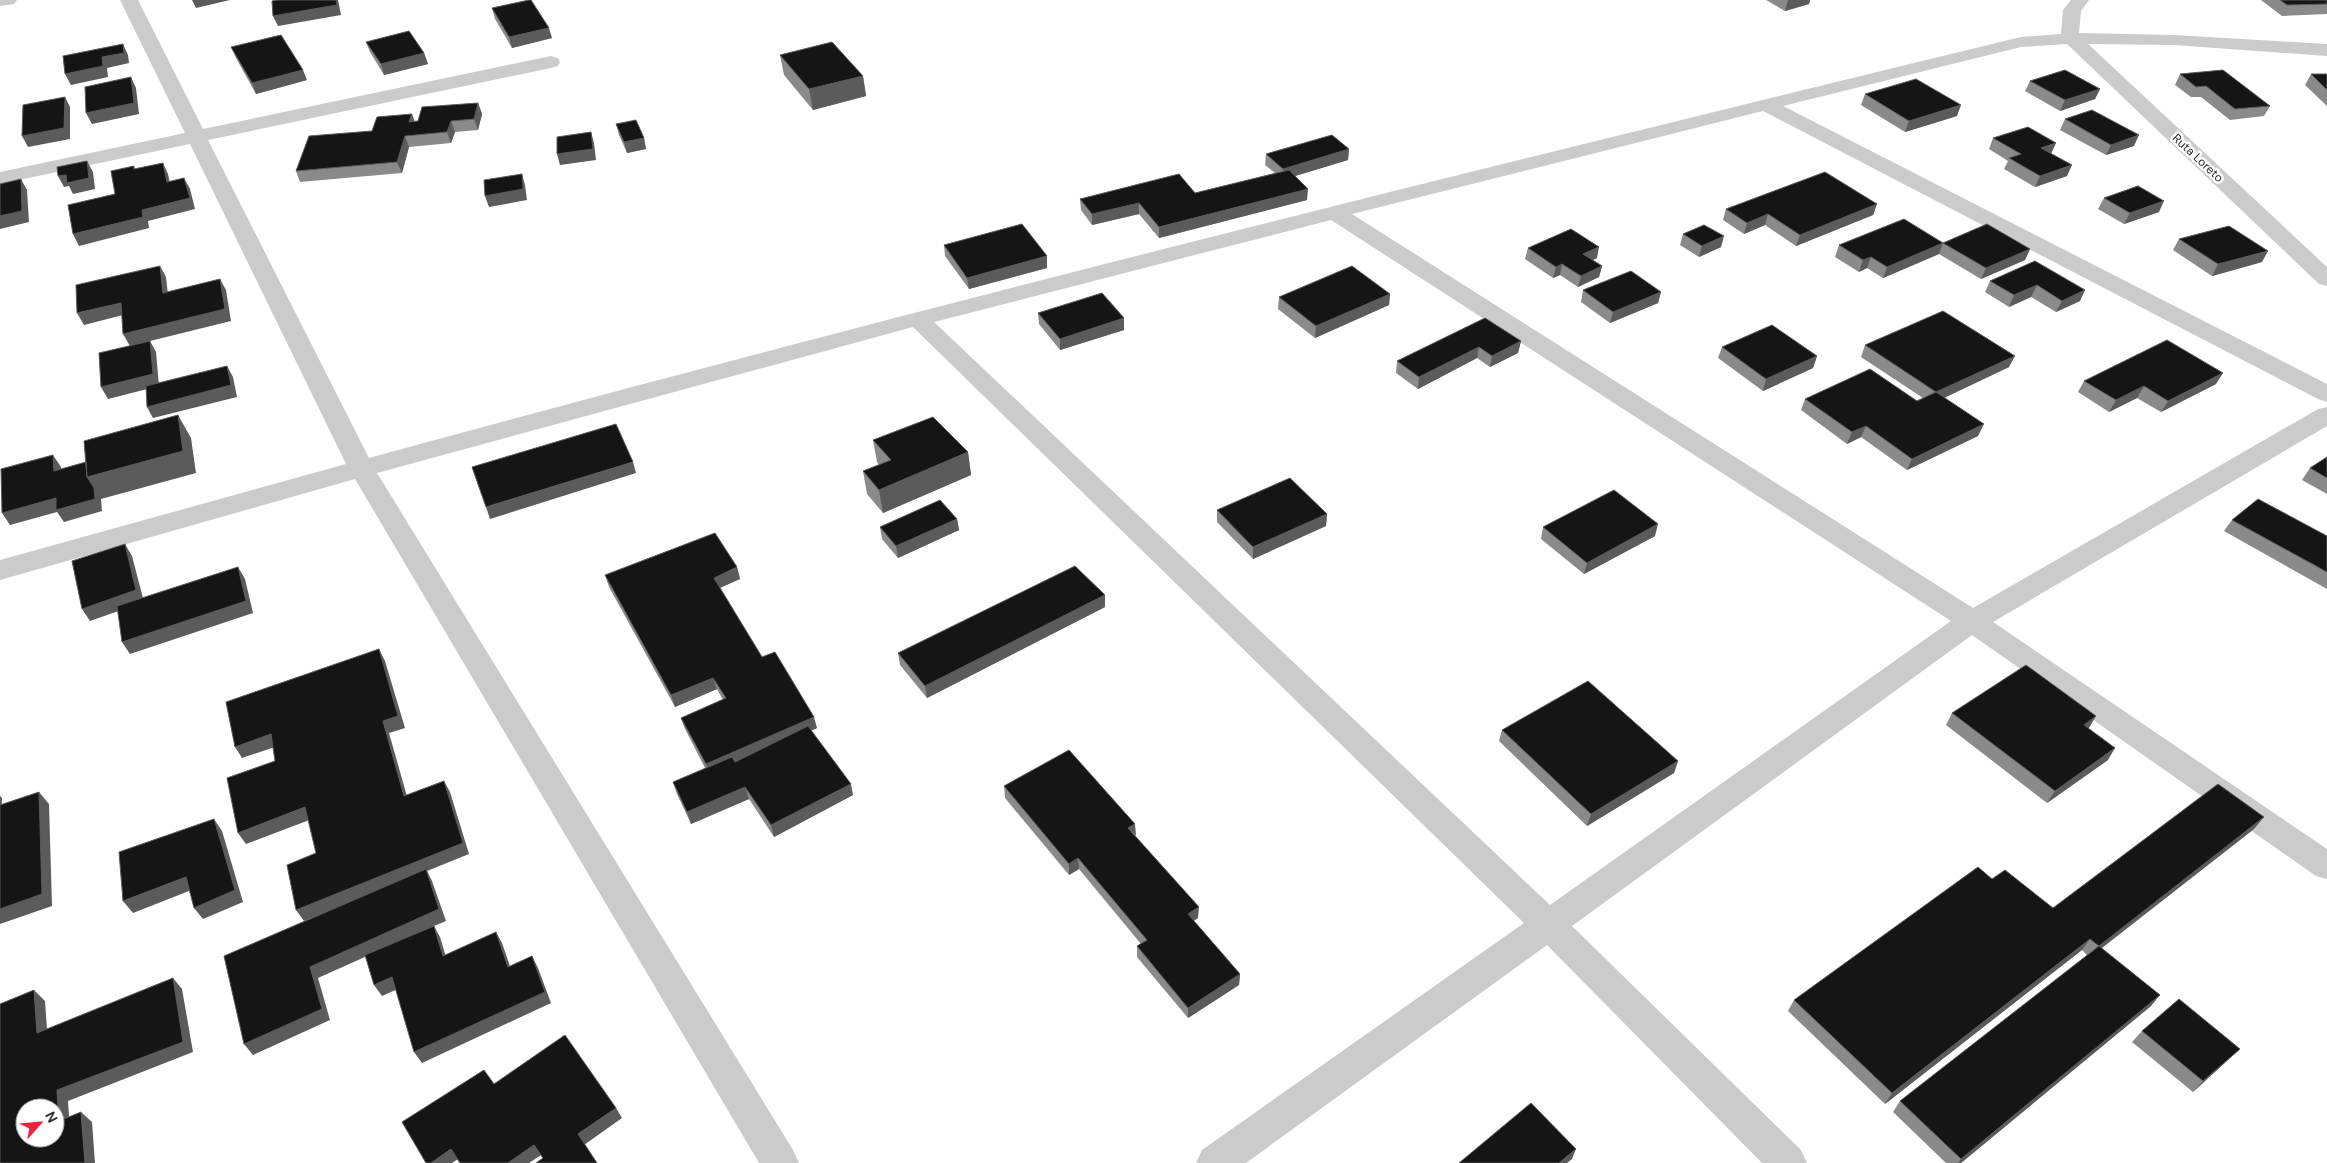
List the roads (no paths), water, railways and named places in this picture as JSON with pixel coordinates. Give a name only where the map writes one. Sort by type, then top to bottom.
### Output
[{"type":"street","points":[[0,1],[8,0]]},
{"type":"street","points":[[129,0],[361,468],[780,1163]]},
{"type":"street","points":[[2070,37],[2072,10],[2080,0]]},
{"type":"street","points":[[0,570],[361,468],[918,319],[1334,212],[2021,42],[2070,37],[2116,37],[2327,50]]},
{"type":"street","name":"Ruta Loreto","points":[[2070,37],[2327,279]]},
{"type":"street","points":[[0,178],[551,62]]},
{"type":"street","points":[[1765,105],[2327,394]]},
{"type":"street","points":[[1334,212],[1972,620],[2327,866]]},
{"type":"street","points":[[918,319],[1547,923],[1788,1163]]},
{"type":"street","points":[[1215,1163],[1547,923],[1972,620],[2327,416]]}]
